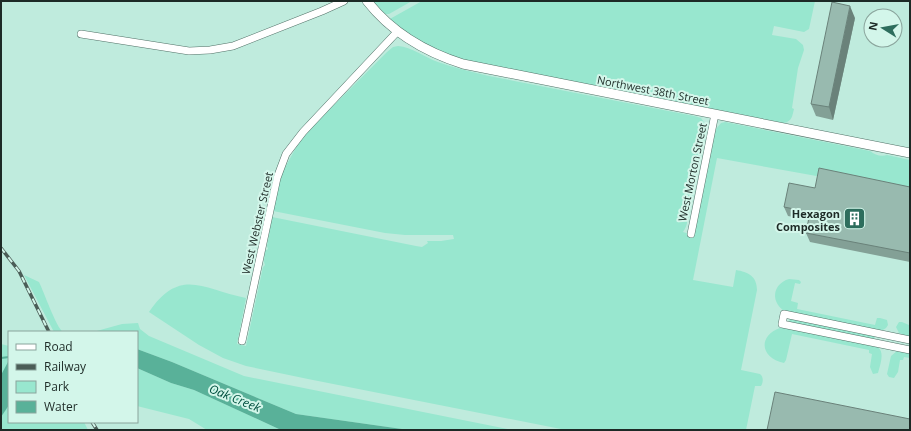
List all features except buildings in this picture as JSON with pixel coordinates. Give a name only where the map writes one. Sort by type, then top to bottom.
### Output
[{"type":"main road","name":"Northwest 38th Street","points":[[367,1],[381,18],[397,32],[432,53],[463,64],[910,153]]},
{"type":"street","points":[[81,34],[189,51],[210,50],[233,46],[344,1]]},
{"type":"street","name":"West Webster Street","points":[[242,341],[277,178],[286,154],[303,132],[397,32]]},
{"type":"street","name":"West Morton Street","points":[[691,234],[715,114]]},
{"type":"street","points":[[910,340],[784,314],[782,324],[910,350]]},
{"type":"shaded area","points":[[1,1],[910,1],[910,430],[1,430]]},
{"type":"green space","points":[[372,1],[412,1],[389,14],[384,14]]},
{"type":"green space","points":[[422,1],[815,1],[809,29],[804,32],[774,26],[772,35],[796,39],[803,45],[804,50],[798,68],[792,108],[794,109],[793,114],[790,120],[784,123],[455,58],[417,41],[388,20]]},
{"type":"green space","points":[[398,46],[408,48],[433,60],[464,70],[701,118],[706,125],[690,210],[686,215],[687,222],[683,232],[693,235],[695,233],[716,129],[721,123],[725,122],[870,151],[878,155],[887,155],[910,160],[910,196],[822,177],[717,158],[693,280],[733,287],[736,270],[744,272],[754,278],[757,285],[741,370],[760,374],[763,380],[761,386],[755,386],[746,430],[566,430],[246,366],[223,358],[199,345],[149,312],[161,298],[172,289],[182,285],[205,287],[246,298],[237,344],[246,346],[263,267],[265,265],[265,251],[268,249],[267,246],[272,217],[422,247],[428,243],[427,241],[454,239],[453,235],[405,235],[385,233],[273,211],[283,171],[298,144],[313,126],[387,52],[393,47]]},
{"type":"green space","points":[[24,275],[39,282],[54,317],[62,331],[53,331]]},
{"type":"green space","points":[[789,279],[799,280],[801,282],[800,284],[795,283],[791,301],[798,303],[797,309],[875,325],[877,318],[880,318],[887,320],[888,325],[881,331],[786,312],[777,304],[775,294],[779,285],[783,281]]},
{"type":"green space","points":[[790,318],[875,335],[874,340],[789,323]]},
{"type":"green space","points":[[899,322],[909,325],[910,337],[899,333],[896,327]]},
{"type":"green space","points":[[138,323],[140,329],[149,336],[244,376],[512,430],[409,430],[296,414],[138,349],[138,331],[97,331],[122,324]]},
{"type":"green space","points":[[780,328],[878,347],[882,356],[878,373],[873,374],[870,367],[872,354],[869,353],[869,350],[792,334],[786,360],[784,363],[776,361],[770,357],[767,352],[765,342],[768,336]]},
{"type":"green space","points":[[1,344],[8,346],[8,423],[84,423],[88,430],[1,430]]},
{"type":"green space","points":[[897,351],[910,353],[910,358],[904,357],[903,360],[900,360],[898,372],[894,378],[889,377],[887,374],[891,356]]},
{"type":"green space","points":[[138,368],[171,383],[194,390],[281,430],[207,430],[189,419],[138,406]]},
{"type":"water","name":"Oak Creek","points":[[138,349],[296,414],[409,430],[281,430],[194,390],[171,383],[138,368]]},
{"type":"water","points":[[8,362],[8,406],[1,417],[1,375]]},
{"type":"waterway","points":[[1,358],[8,357]]},
{"type":"railway","points":[[1,248],[19,271],[49,331]]},
{"type":"railway","points":[[93,423],[97,430]]},
{"type":"place","name":"Hexagon Composites","points":[[855,219]]}]
